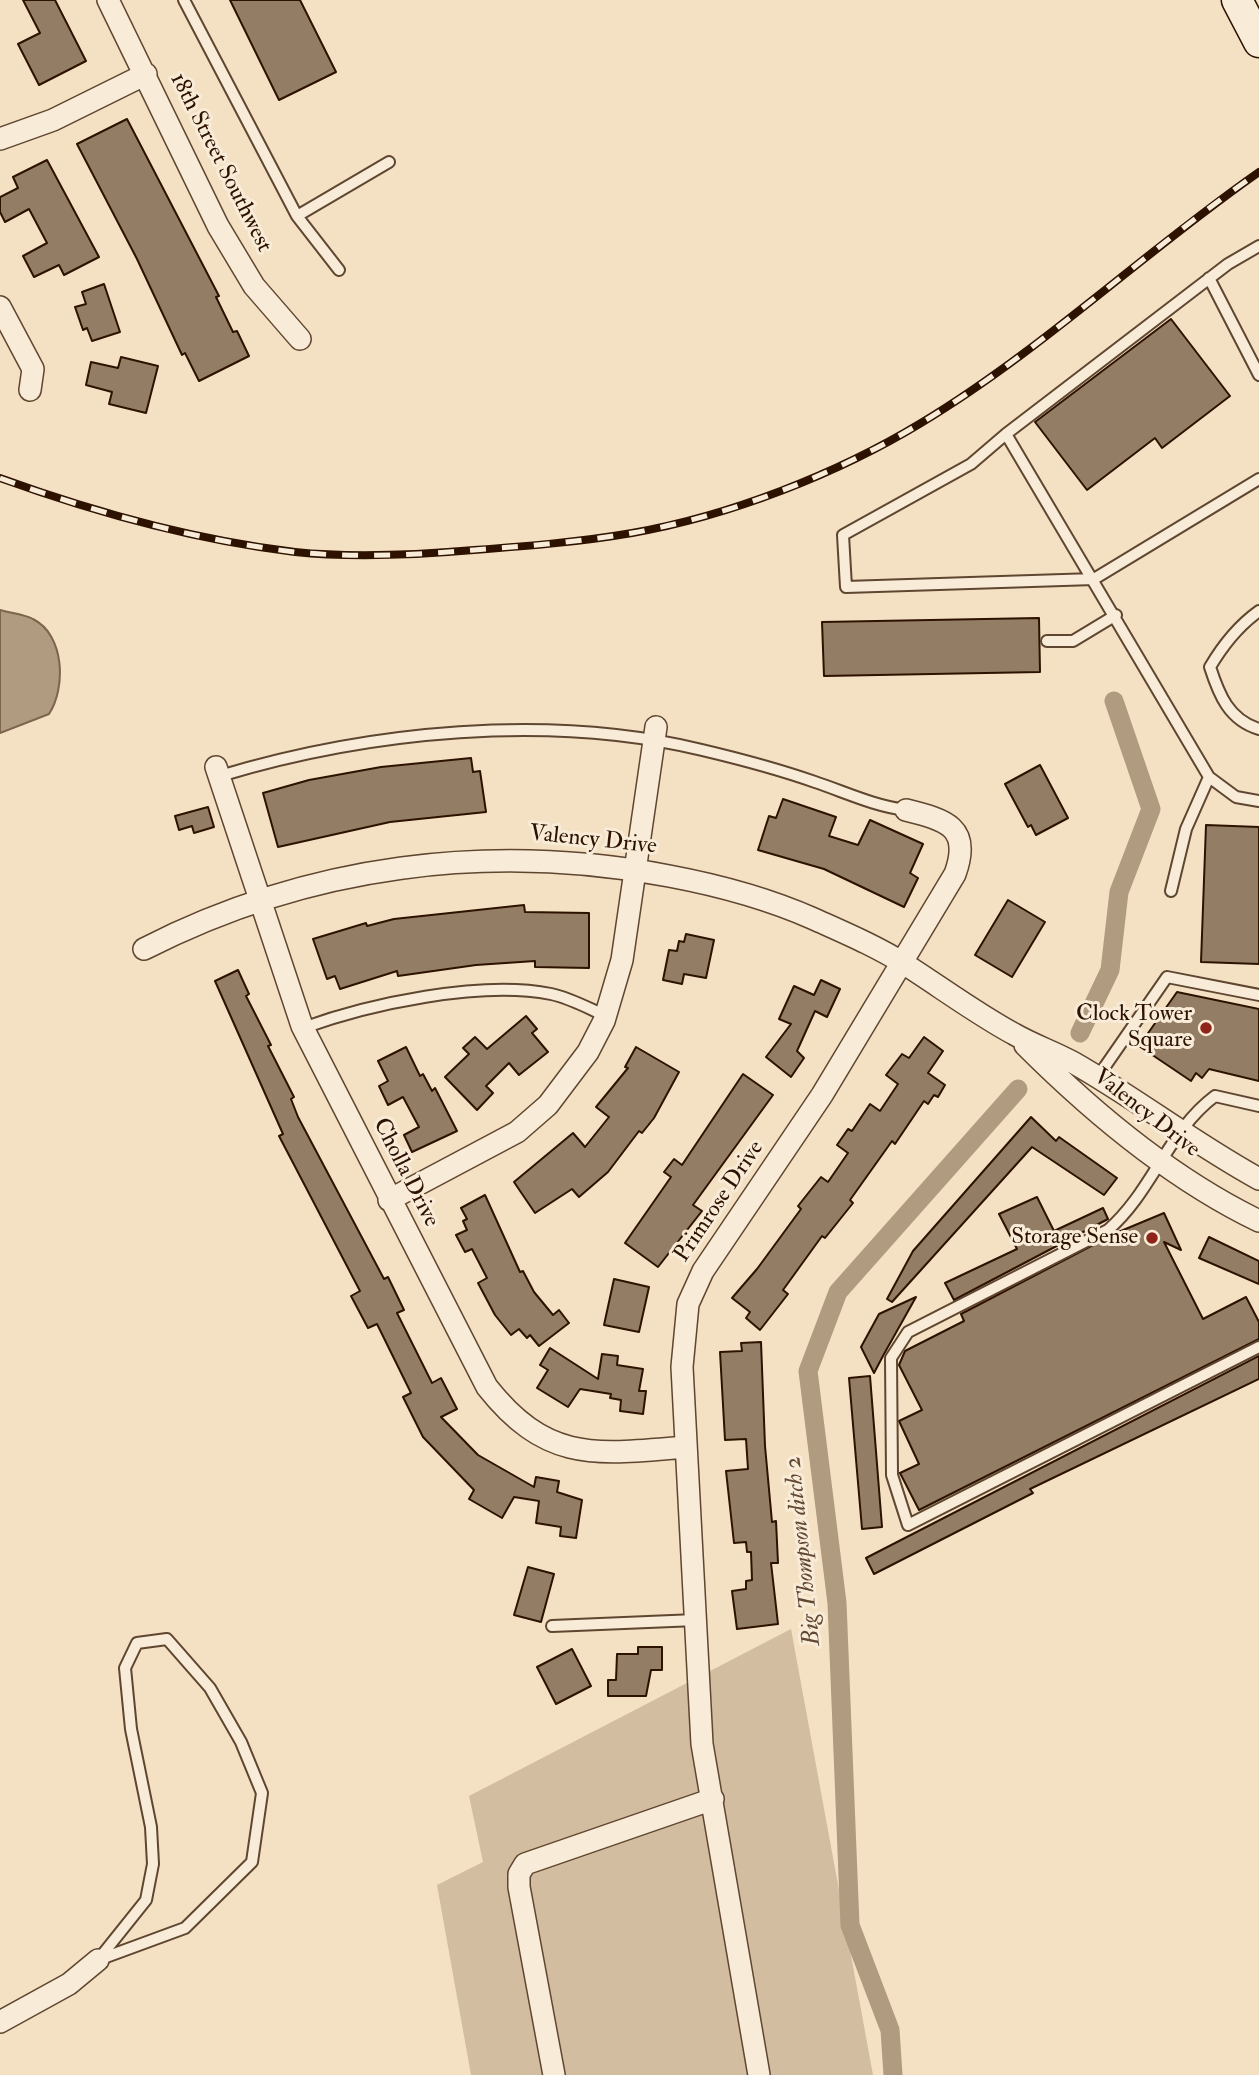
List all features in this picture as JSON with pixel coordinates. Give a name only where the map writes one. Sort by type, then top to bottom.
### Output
[{"type":"main road","points":[[1237,0],[1259,42]]},
{"type":"street","name":"18th Street Southwest","points":[[108,0],[218,226],[254,286],[300,339]]},
{"type":"street","points":[[0,139],[53,120],[146,74]]},
{"type":"street","points":[[0,307],[33,369],[30,390]]},
{"type":"street","points":[[389,1200],[498,1144],[536,1117],[577,1069],[606,1016],[622,960],[655,733]]},
{"type":"street","name":"Cholla Drive","points":[[218,772],[303,1028],[487,1387],[518,1422],[549,1441],[582,1451],[686,1447]]},
{"type":"street","name":"Primrose Drive","points":[[759,2075],[702,1744],[686,1447],[683,1336],[688,1304],[703,1270],[822,1095],[955,874],[962,842],[943,821],[906,810]]},
{"type":"street","name":"Valency Drive","points":[[144,949],[221,913],[259,900],[330,880],[426,864],[526,859],[634,869],[702,883],[787,909],[834,928],[903,963],[1013,1034],[1097,1078],[1259,1179]]},
{"type":"street","name":"Valency Drive","points":[[1013,1034],[1060,1081],[1159,1161],[1232,1208],[1259,1221]]},
{"type":"street","points":[[554,2075],[519,1887],[519,1874],[525,1864],[713,1799]]},
{"type":"street","points":[[0,2022],[69,1984],[98,1959]]},
{"type":"lane","points":[[184,0],[297,216],[339,270]]},
{"type":"lane","points":[[297,216],[389,162]]},
{"type":"lane","points":[[1259,246],[1209,278],[971,464],[843,535],[846,587],[1094,579],[1259,479]]},
{"type":"lane","points":[[1209,278],[1259,375]]},
{"type":"lane","points":[[1006,434],[1116,615],[1209,777],[1236,797],[1259,801]]},
{"type":"lane","points":[[1259,611],[1244,621],[1222,646],[1210,667],[1218,692],[1230,712],[1259,729]]},
{"type":"lane","points":[[1048,641],[1073,641],[1116,615]]},
{"type":"lane","points":[[218,772],[297,755],[415,736],[503,730],[655,733],[777,769],[884,807],[906,810]]},
{"type":"lane","points":[[1171,891],[1185,829],[1209,777]]},
{"type":"lane","points":[[1097,1078],[1167,977],[1259,995]]},
{"type":"lane","points":[[303,1028],[381,1005],[439,995],[504,992],[550,994],[606,1016]]},
{"type":"lane","points":[[1259,1106],[1215,1096],[1195,1111],[1159,1161],[1126,1215],[1108,1230],[908,1332],[891,1358],[892,1475],[908,1525],[1259,1347]]},
{"type":"lane","points":[[552,1626],[696,1620]]},
{"type":"lane","points":[[167,1639],[216,1699],[241,1742],[262,1793],[252,1862],[185,1928],[98,1959],[146,1900],[153,1864],[151,1827],[131,1729],[125,1668],[137,1643],[167,1639]]},
{"type":"shaded area","points":[[0,610],[29,617],[44,627],[57,649],[60,677],[55,703],[49,714],[0,733]]},
{"type":"shaded area","points":[[791,1629],[873,2075],[471,2075],[437,1885],[483,1862],[469,1796]]},
{"type":"building","points":[[23,0],[55,0],[86,61],[39,85],[18,44],[40,33]]},
{"type":"building","points":[[230,0],[300,0],[336,72],[279,100]]},
{"type":"building","points":[[127,119],[219,296],[216,297],[233,332],[237,331],[249,356],[199,381],[185,353],[182,355],[137,259],[77,144]]},
{"type":"building","points":[[47,160],[99,257],[64,275],[59,265],[34,277],[23,256],[47,243],[29,209],[5,222],[0,212],[0,197],[18,188],[13,177]]},
{"type":"building","points":[[104,284],[120,332],[92,341],[87,328],[83,330],[75,307],[86,304],[82,292]]},
{"type":"building","points":[[1171,319],[1230,396],[1162,448],[1155,438],[1087,490],[1035,422]]},
{"type":"building","points":[[121,357],[158,366],[146,413],[109,404],[112,392],[86,385],[91,362],[118,368]]},
{"type":"building","points":[[1039,618],[1040,672],[824,676],[822,622]]},
{"type":"building","points":[[471,758],[473,772],[480,771],[486,812],[390,822],[278,847],[263,793],[309,780],[381,767]]},
{"type":"building","points":[[1040,765],[1068,818],[1036,835],[1031,825],[1028,827],[1005,784]]},
{"type":"building","points":[[783,799],[836,817],[829,836],[858,845],[870,820],[923,844],[910,873],[918,878],[904,907],[824,869],[758,850],[769,816],[776,818]]},
{"type":"building","points":[[208,807],[214,827],[194,833],[192,826],[179,830],[175,816]]},
{"type":"building","points":[[1206,825],[1259,827],[1259,964],[1201,962]]},
{"type":"building","points":[[1008,900],[1045,922],[1012,977],[975,955]]},
{"type":"building","points":[[524,905],[525,912],[589,913],[589,968],[535,967],[535,961],[476,965],[398,976],[397,971],[340,989],[335,976],[327,979],[313,939],[366,923],[367,926],[394,919]]},
{"type":"building","points":[[686,934],[714,940],[706,978],[684,974],[682,984],[663,980],[669,950],[677,951],[679,941],[684,942]]},
{"type":"building","points":[[238,970],[249,994],[246,996],[271,1045],[268,1046],[294,1097],[291,1099],[298,1117],[384,1279],[388,1277],[404,1310],[397,1313],[432,1383],[441,1378],[457,1409],[441,1417],[478,1455],[534,1487],[536,1477],[559,1481],[557,1492],[582,1500],[576,1538],[560,1536],[561,1527],[536,1523],[539,1501],[514,1497],[502,1518],[469,1499],[474,1490],[423,1437],[403,1397],[411,1393],[377,1324],[368,1328],[351,1296],[360,1291],[279,1136],[283,1134],[215,981]]},
{"type":"building","points":[[821,980],[840,989],[827,1017],[815,1011],[797,1051],[804,1058],[791,1077],[766,1057],[791,1024],[779,1019],[794,986],[814,995]]},
{"type":"building","name":"Clock Tower Square","points":[[1177,992],[1259,1009],[1259,1081],[1209,1069],[1202,1078],[1196,1073],[1191,1081],[1139,1046]]},
{"type":"building","points":[[526,1016],[537,1029],[532,1033],[548,1052],[519,1075],[509,1063],[486,1086],[493,1093],[477,1110],[445,1077],[469,1054],[463,1048],[475,1037],[487,1049]]},
{"type":"building","points":[[924,1037],[943,1051],[928,1073],[945,1085],[938,1097],[934,1095],[928,1104],[924,1101],[895,1144],[892,1141],[850,1200],[853,1203],[825,1238],[822,1236],[783,1290],[788,1294],[760,1330],[746,1318],[750,1312],[732,1298],[757,1269],[801,1209],[798,1206],[821,1177],[828,1182],[848,1153],[837,1145],[848,1129],[852,1131],[870,1104],[880,1111],[898,1084],[886,1075],[902,1054],[909,1058]]},
{"type":"building","points":[[406,1047],[420,1076],[423,1074],[432,1091],[435,1088],[457,1131],[412,1152],[404,1135],[419,1127],[403,1097],[388,1105],[379,1086],[388,1081],[378,1061]]},
{"type":"building","points":[[636,1047],[679,1072],[654,1118],[642,1133],[639,1131],[608,1172],[579,1197],[572,1189],[535,1213],[514,1182],[573,1133],[585,1147],[609,1117],[596,1107],[628,1068],[625,1067]]},
{"type":"building","points":[[743,1074],[773,1095],[693,1205],[702,1211],[658,1267],[625,1243],[671,1177],[664,1172],[674,1159],[682,1165]]},
{"type":"building","points":[[1031,1117],[1056,1141],[1059,1137],[1117,1178],[1104,1195],[1032,1147],[892,1302],[887,1299],[913,1251]]},
{"type":"building","points":[[485,1195],[520,1272],[523,1271],[534,1292],[553,1315],[559,1310],[569,1323],[539,1346],[530,1335],[527,1338],[519,1329],[511,1335],[495,1315],[478,1283],[487,1278],[472,1249],[465,1252],[456,1235],[467,1230],[463,1221],[467,1219],[461,1208]]},
{"type":"building","points":[[1037,1197],[1054,1231],[1103,1208],[1108,1219],[954,1300],[945,1283],[1017,1249],[999,1214]]},
{"type":"building","points":[[1164,1213],[1181,1250],[1164,1242],[1203,1319],[1246,1297],[1259,1322],[1259,1339],[919,1510],[900,1473],[919,1464],[899,1421],[922,1410],[899,1365],[905,1351],[964,1321],[961,1314],[1116,1233]]},
{"type":"building","points":[[1209,1237],[1259,1261],[1259,1284],[1199,1258]]},
{"type":"building","points":[[614,1279],[649,1287],[639,1332],[604,1325]]},
{"type":"building","points":[[916,1297],[874,1373],[861,1347],[879,1314]]},
{"type":"building","points":[[761,1342],[765,1446],[772,1522],[776,1521],[778,1563],[771,1563],[778,1624],[737,1629],[732,1591],[746,1589],[746,1581],[752,1580],[751,1552],[747,1552],[746,1542],[734,1543],[726,1471],[748,1469],[746,1439],[725,1440],[720,1352],[742,1351],[741,1343]]},
{"type":"building","points":[[550,1348],[598,1379],[602,1354],[618,1356],[617,1365],[643,1369],[639,1391],[646,1391],[643,1414],[620,1411],[621,1400],[610,1398],[611,1394],[580,1389],[568,1407],[537,1388],[548,1370],[540,1365]]},
{"type":"building","points":[[1259,1356],[1259,1379],[1030,1489],[1033,1493],[874,1574],[866,1558]]},
{"type":"building","points":[[870,1376],[882,1527],[862,1529],[849,1378]]},
{"type":"building","points":[[528,1567],[554,1574],[541,1622],[514,1615]]},
{"type":"building","points":[[638,1647],[662,1647],[662,1670],[651,1670],[646,1696],[608,1696],[608,1680],[616,1680],[617,1654],[638,1654]]},
{"type":"building","points":[[572,1649],[591,1686],[556,1704],[537,1667]]},
{"type":"waterway","name":"Big Thompson ditch 2","points":[[1080,1033],[1110,970],[1119,892],[1151,809],[1114,701]]},
{"type":"waterway","name":"Big Thompson ditch 2","points":[[893,2075],[890,2030],[850,1925],[837,1603],[808,1371],[838,1292],[1018,1089]]},
{"type":"railway","points":[[0,478],[108,513],[182,532],[257,547],[317,554],[407,554],[514,547],[593,539],[669,525],[706,516],[781,491],[854,459],[921,423],[966,395],[1051,333],[1259,172]]},
{"type":"place","name":"Clock Tower Square","points":[[1206,1028]]},
{"type":"place","name":"Storage Sense","points":[[1152,1238]]}]
